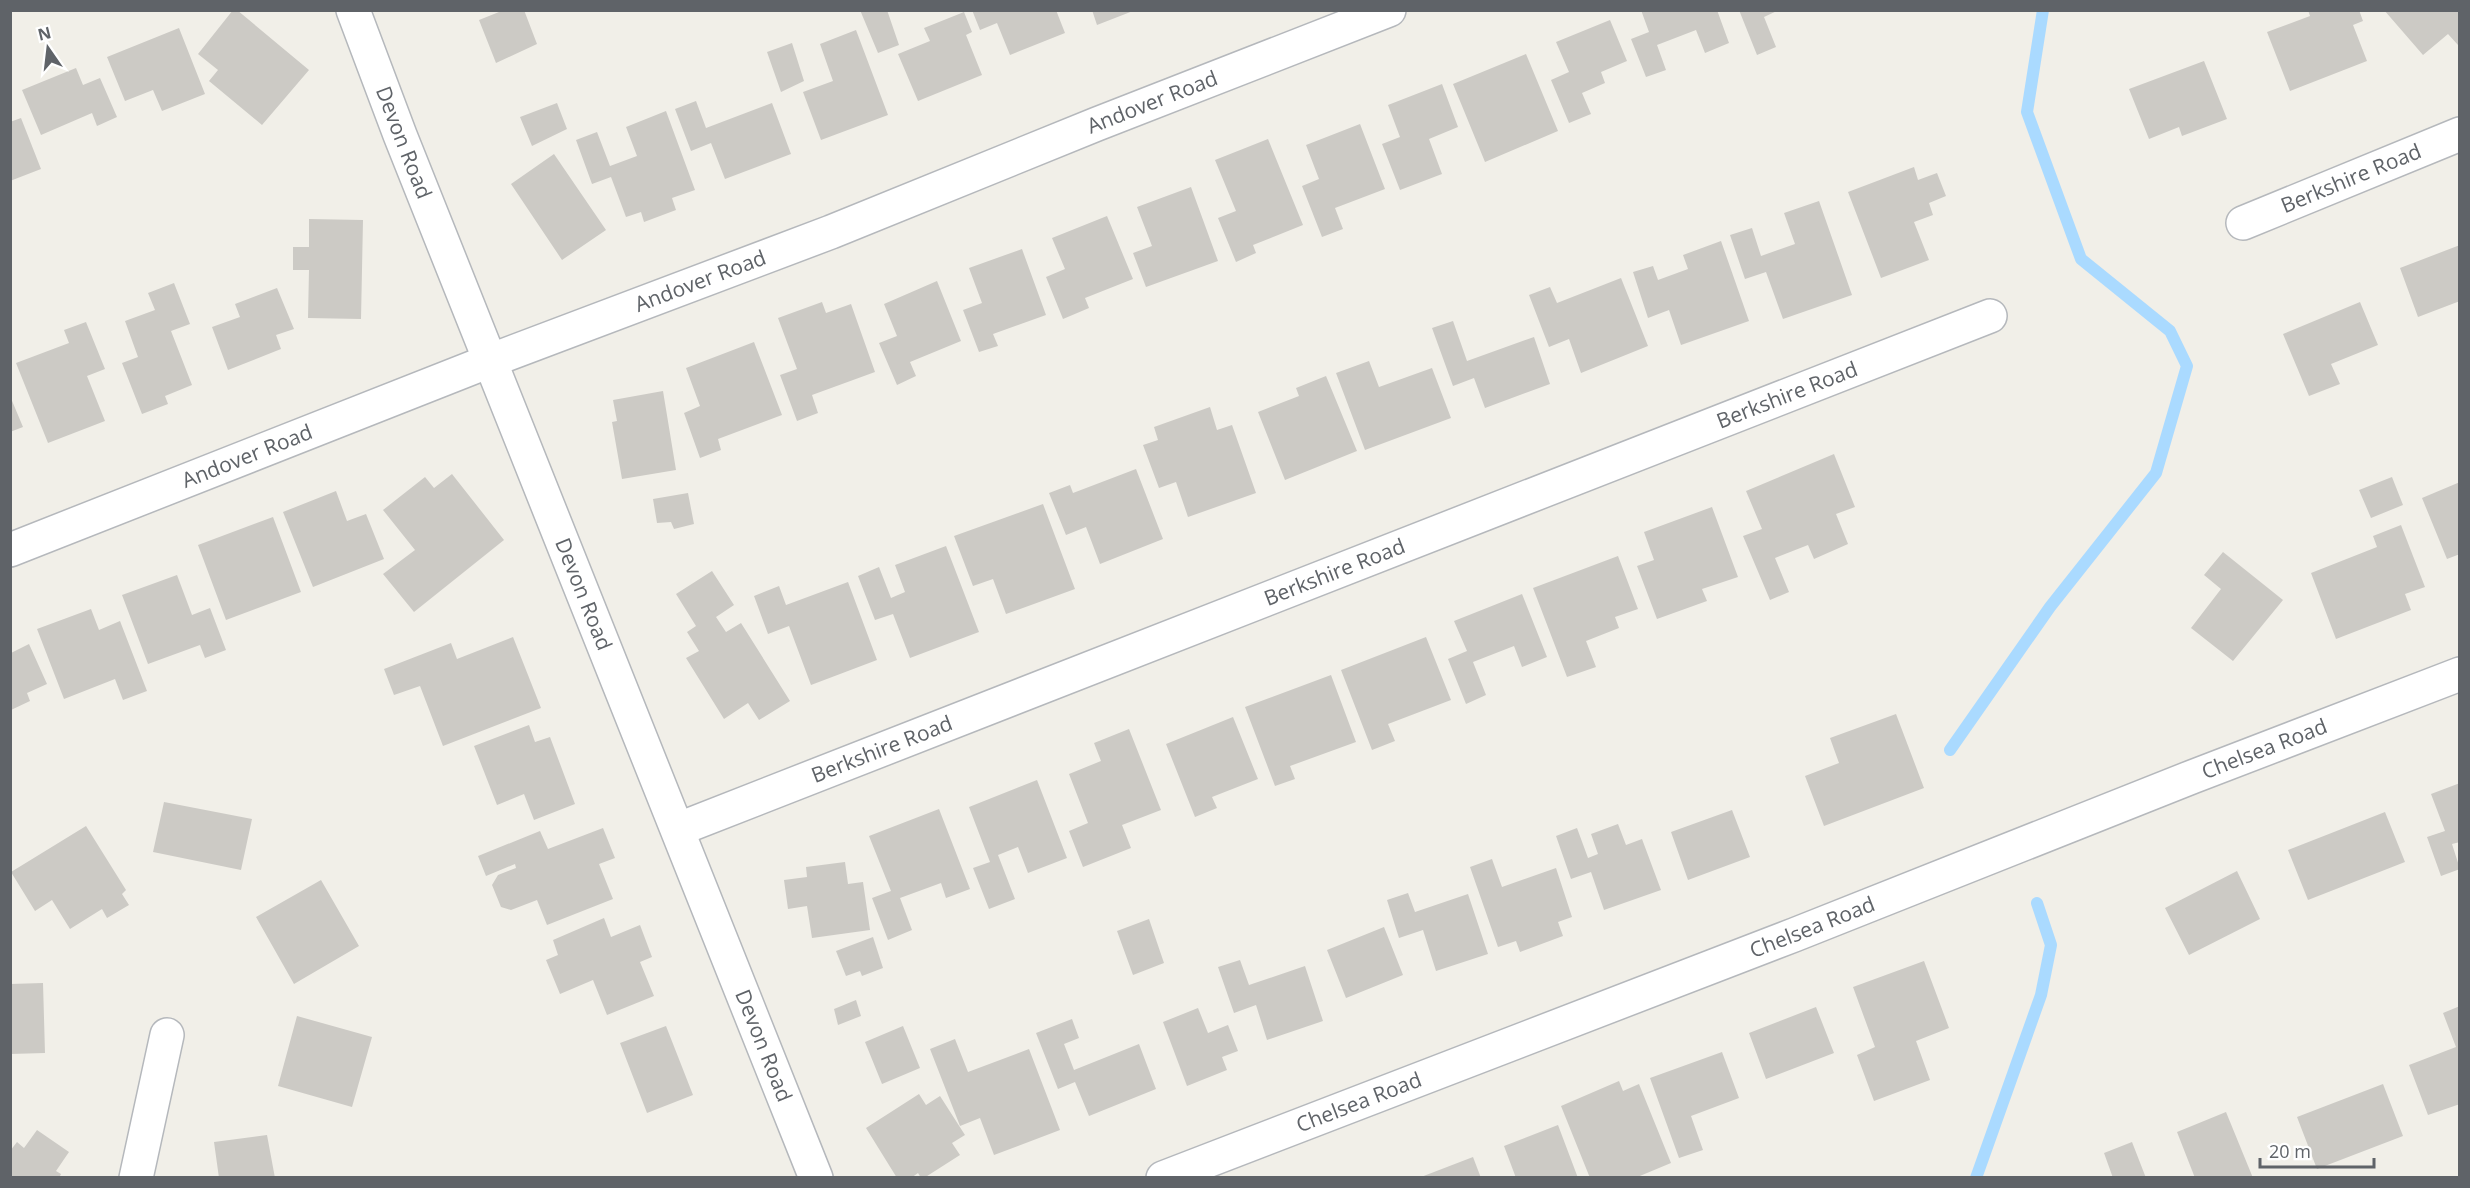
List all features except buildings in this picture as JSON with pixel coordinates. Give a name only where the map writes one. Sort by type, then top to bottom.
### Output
[{"type":"street","name":"Devon Road","points":[[353,10],[400,135],[492,360],[816,1178]]},
{"type":"street","name":"Andover Road","points":[[10,550],[492,360],[831,232],[1096,124],[1389,10]]},
{"type":"street","name":"Berkshire Road","points":[[2243,224],[2460,134]]},
{"type":"street","name":"Berkshire Road","points":[[679,830],[1990,316]]},
{"type":"street","name":"Chelsea Road","points":[[1163,1178],[1794,935],[2192,777],[2460,674]]},
{"type":"street","points":[[136,1178],[167,1035]]},
{"type":"waterway","points":[[1950,750],[2050,607],[2156,473],[2187,366],[2170,331],[2081,259],[2027,112],[2043,10]]},
{"type":"waterway","points":[[1976,1178],[2041,995],[2051,945],[2037,903]]}]
